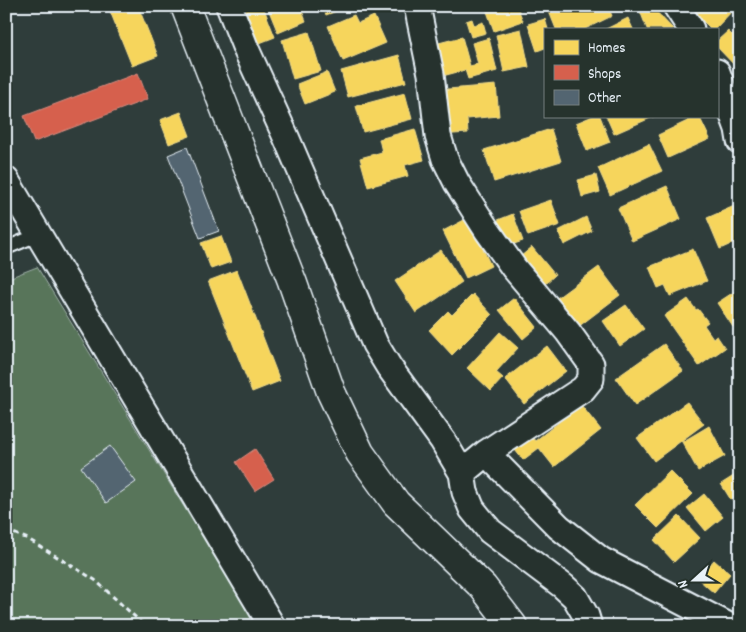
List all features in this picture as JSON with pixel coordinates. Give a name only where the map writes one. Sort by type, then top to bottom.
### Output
[{"type":"street","points":[[185,6],[292,281],[331,392],[360,453],[396,503],[482,587],[513,626]]},
{"type":"street","points":[[229,6],[375,344],[389,367],[443,441],[462,474],[465,492],[472,509],[490,531],[575,597],[586,616],[589,626]]},
{"type":"street","points":[[418,6],[431,74],[438,136],[445,159],[457,183],[514,268],[568,332],[592,364],[591,379],[583,389],[486,453],[462,474]]},
{"type":"street","points":[[676,6],[690,28]]},
{"type":"street","points":[[718,75],[738,129],[740,141]]},
{"type":"street","points":[[6,180],[40,234],[272,626]]},
{"type":"street","points":[[486,453],[559,527],[601,560],[729,626]]},
{"type":"lane","points":[[6,248],[40,234]]},
{"type":"path","points":[[6,530],[28,539],[95,580],[145,626]]},
{"type":"green space","points":[[37,267],[257,626],[6,626],[6,279]]},
{"type":"building: Homes","points":[[108,6],[138,6],[158,56],[132,66]]},
{"type":"building: Homes","points":[[236,6],[263,6],[275,37],[252,46]]},
{"type":"building: Homes","points":[[267,6],[300,6],[306,21],[278,33]]},
{"type":"building: Homes","points":[[322,6],[350,6],[326,15]]},
{"type":"building: Homes","points":[[485,6],[517,6],[523,21],[494,31]]},
{"type":"building: Homes","points":[[555,6],[608,6],[612,16],[587,28],[556,28],[548,9]]},
{"type":"building: Homes","points":[[651,6],[672,28],[647,28],[640,11]]},
{"type":"building: Homes","points":[[688,6],[737,6],[716,28],[710,28]]},
{"type":"building: Homes","points":[[354,15],[358,23],[374,16],[386,43],[343,61],[328,26]]},
{"type":"building: Homes","points":[[628,18],[633,28],[608,28]]},
{"type":"building: Homes","points":[[472,19],[474,25],[483,22],[486,33],[471,37],[466,21]]},
{"type":"building: Homes","points":[[545,19],[548,28],[544,28],[544,48],[537,51],[528,24]]},
{"type":"building: Homes","points":[[740,27],[740,70],[718,48],[718,40],[728,31],[732,35]]},
{"type":"building: Homes","points":[[521,29],[529,67],[504,72],[496,35]]},
{"type":"building: Homes","points":[[309,32],[321,71],[293,79],[282,40]]},
{"type":"building: Homes","points":[[462,37],[470,66],[478,64],[472,43],[489,38],[497,71],[468,79],[465,70],[435,78],[427,46]]},
{"type":"building: Homes","points":[[399,55],[406,82],[348,97],[341,71]]},
{"type":"building: Homes","points":[[327,72],[335,92],[305,104],[297,84]]},
{"type":"building: Homes","points":[[496,85],[499,116],[467,119],[468,133],[440,135],[436,90]]},
{"type":"building: Homes","points":[[405,93],[412,119],[363,132],[356,106]]},
{"type":"building: Homes","points":[[181,112],[190,136],[169,144],[160,120]]},
{"type":"building: Homes","points":[[588,118],[601,118],[610,142],[587,151],[576,123]]},
{"type":"building: Homes","points":[[607,118],[650,118],[614,134]]},
{"type":"building: Homes","points":[[694,118],[700,118],[710,139],[668,158],[658,135]]},
{"type":"building: Homes","points":[[415,129],[424,160],[405,165],[408,176],[368,187],[360,158],[382,152],[379,139]]},
{"type":"building: Homes","points":[[551,129],[561,161],[494,182],[484,150]]},
{"type":"building: Homes","points":[[649,144],[662,171],[610,195],[598,168]]},
{"type":"building: Homes","points":[[596,175],[600,192],[582,197],[578,180]]},
{"type":"building: Homes","points":[[667,186],[681,219],[632,241],[618,208]]},
{"type":"building: Homes","points":[[551,200],[560,225],[528,236],[519,211]]},
{"type":"building: Homes","points":[[739,204],[740,240],[720,249],[707,218]]},
{"type":"building: Homes","points":[[513,214],[523,241],[508,246],[498,220]]},
{"type":"building: Homes","points":[[586,217],[592,231],[564,245],[558,231]]},
{"type":"building: Homes","points":[[468,218],[491,266],[466,278],[443,231]]},
{"type":"building: Homes","points":[[221,236],[231,262],[211,269],[201,243]]},
{"type":"building: Homes","points":[[532,247],[555,275],[544,285],[520,257]]},
{"type":"building: Homes","points":[[693,249],[707,281],[670,296],[665,285],[658,288],[649,267]]},
{"type":"building: Homes","points":[[441,250],[462,282],[416,313],[395,281]]},
{"type":"building: Homes","points":[[599,267],[620,295],[578,327],[557,298]]},
{"type":"building: Homes","points":[[237,270],[280,381],[252,392],[208,281]]},
{"type":"building: Homes","points":[[740,288],[740,323],[733,327],[717,303]]},
{"type":"building: Homes","points":[[473,294],[492,315],[452,355],[429,330],[448,311],[452,315]]},
{"type":"building: Homes","points":[[514,298],[537,327],[523,339],[499,310]]},
{"type":"building: Homes","points":[[688,299],[708,322],[704,325],[713,338],[717,336],[725,348],[699,366],[664,316]]},
{"type":"building: Homes","points":[[626,305],[644,329],[620,346],[603,321]]},
{"type":"building: Homes","points":[[500,332],[518,348],[496,372],[503,378],[491,391],[467,368]]},
{"type":"building: Homes","points":[[664,344],[683,371],[635,405],[616,378]]},
{"type":"building: Homes","points":[[547,346],[566,371],[524,404],[505,379]]},
{"type":"building: Homes","points":[[687,402],[704,424],[654,461],[637,438]]},
{"type":"building: Homes","points":[[581,405],[601,430],[554,467],[539,448],[523,460],[515,450],[532,437],[535,441]]},
{"type":"building: Homes","points":[[709,426],[725,456],[698,471],[682,442]]},
{"type":"building: Homes","points":[[670,471],[693,494],[658,528],[635,505]]},
{"type":"building: Homes","points":[[740,472],[740,495],[731,500],[721,484]]},
{"type":"building: Homes","points":[[704,494],[723,517],[706,531],[687,508]]},
{"type":"building: Homes","points":[[679,516],[700,538],[674,562],[654,540]]},
{"type":"building: Homes","points":[[714,560],[730,574],[714,593],[698,579]]},
{"type":"building: Shops","points":[[138,73],[148,99],[34,142],[24,116]]},
{"type":"building: Shops","points":[[255,449],[274,479],[255,491],[236,462]]},
{"type":"building: Other","points":[[187,147],[219,231],[200,238],[168,155]]},
{"type":"building: Other","points":[[110,446],[136,482],[106,503],[81,467]]}]
